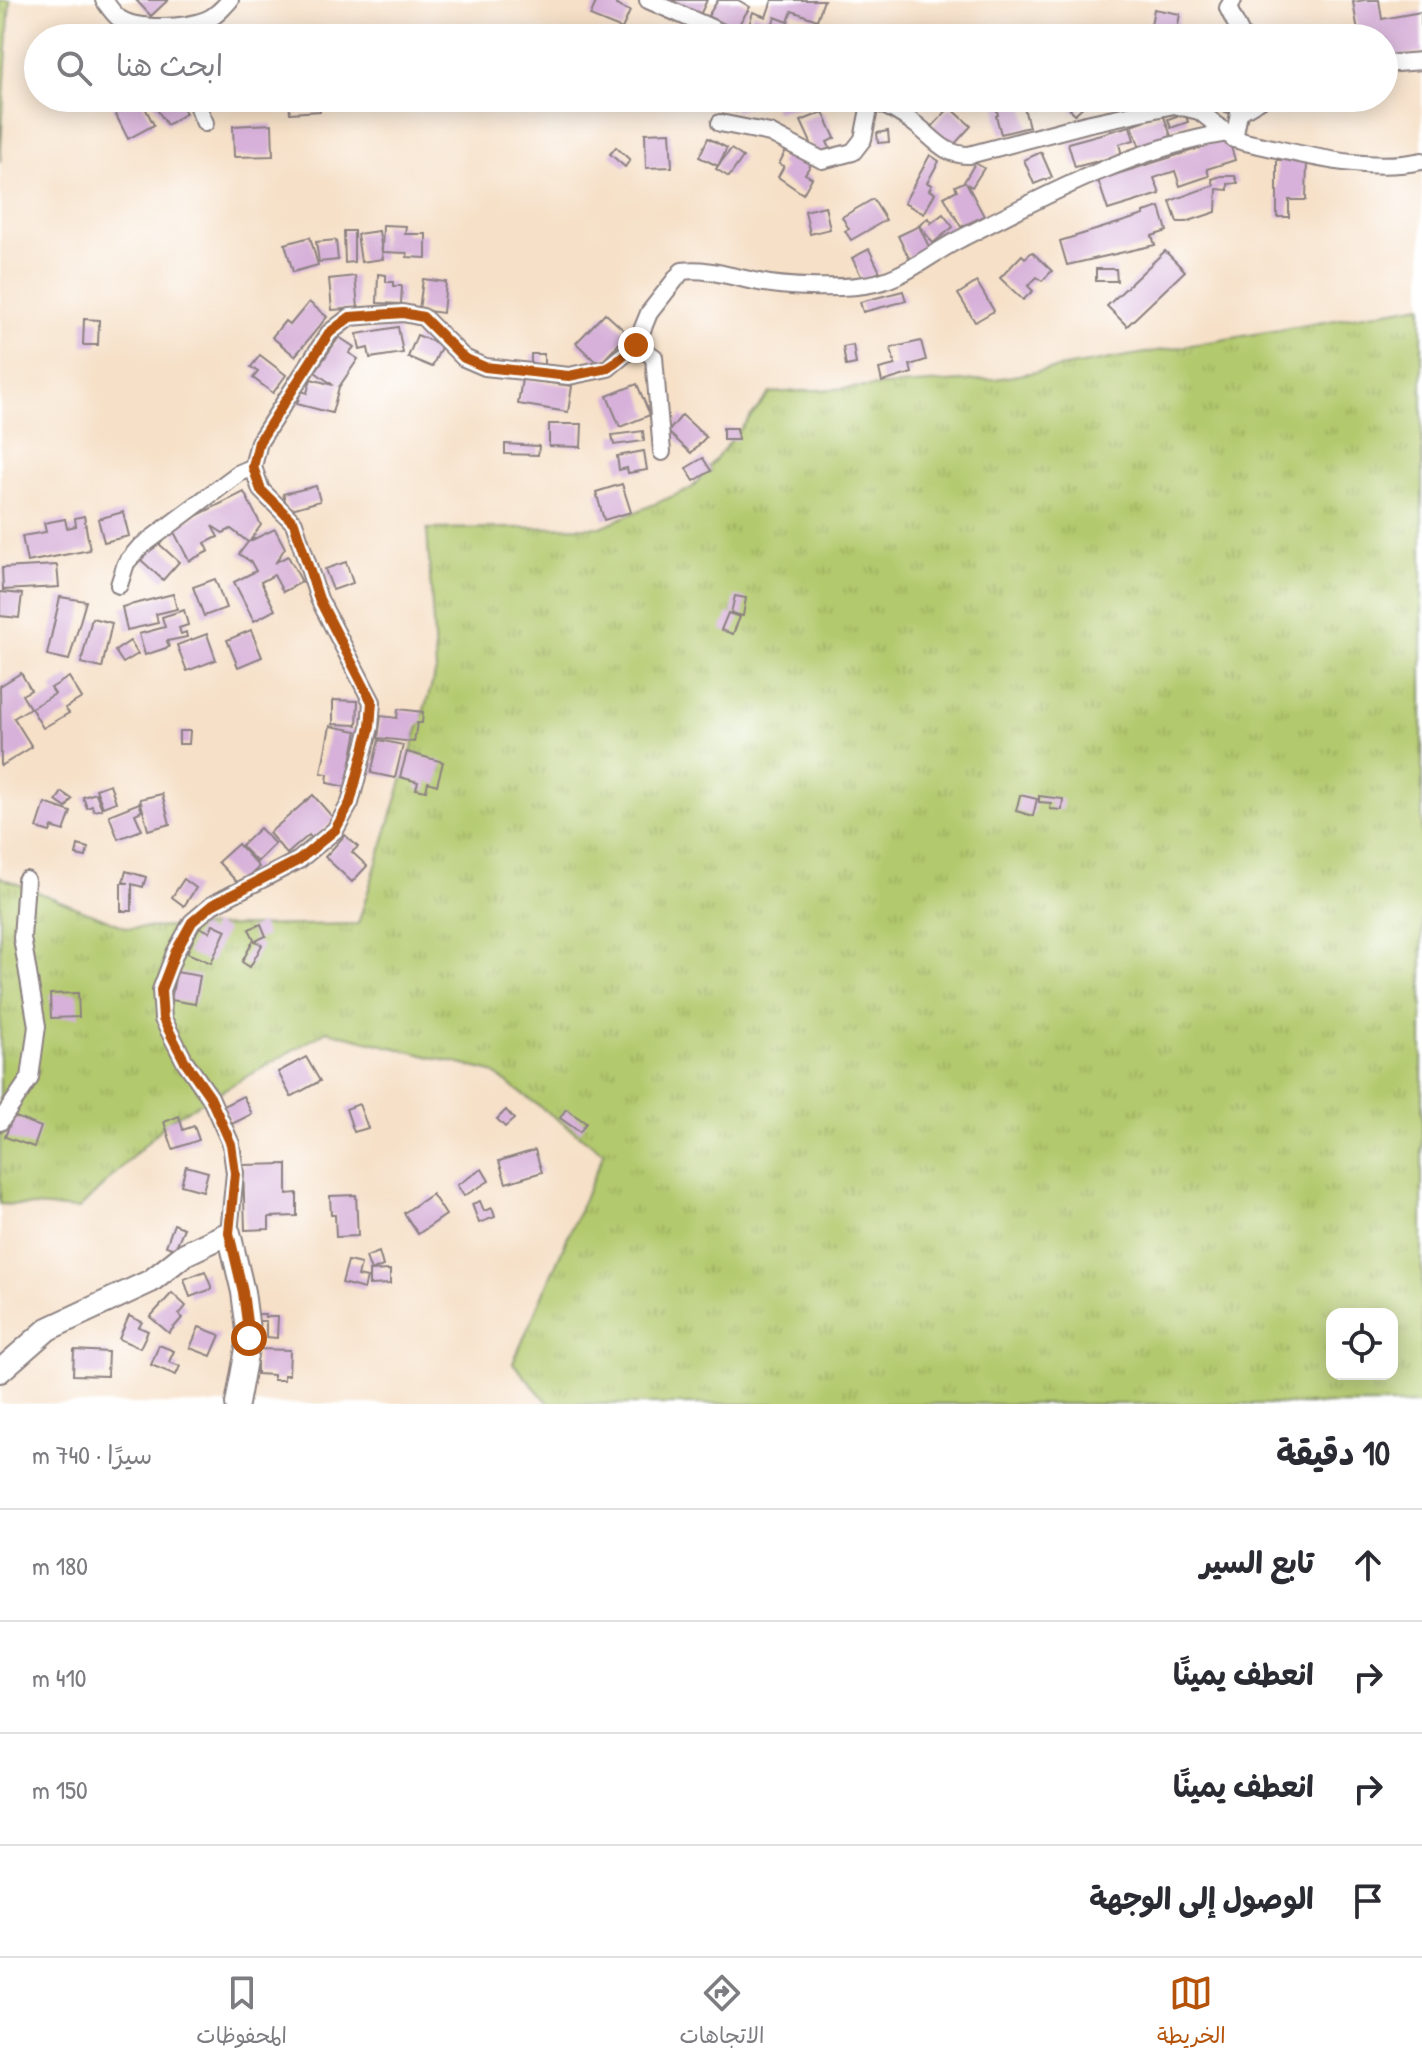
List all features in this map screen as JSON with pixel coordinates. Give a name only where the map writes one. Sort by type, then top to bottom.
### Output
[{"type":"street","points":[[104,0],[114,13],[134,24]]},
{"type":"street","points":[[193,24],[207,20],[230,0]]},
{"type":"street","points":[[648,0],[702,24]]},
{"type":"street","points":[[1233,0],[1228,8],[1236,24]]},
{"type":"street","points":[[1398,63],[1422,61]]},
{"type":"street","points":[[200,112],[205,123]]},
{"type":"street","points":[[720,123],[770,133],[822,160],[853,152],[863,139],[868,112]]},
{"type":"street","points":[[895,112],[939,146],[959,155],[980,153],[1142,112]]},
{"type":"street","points":[[1200,112],[1231,136]]},
{"type":"street","points":[[1231,136],[1238,112]]},
{"type":"street","points":[[237,1404],[249,1338],[243,1292],[229,1233],[235,1173],[231,1144],[210,1097],[184,1060],[163,1019],[161,990],[175,953],[192,922],[212,905],[299,860],[335,830],[350,803],[370,727],[372,702],[319,599],[294,523],[261,490],[253,467],[259,442],[329,333],[350,317],[403,313],[423,317],[464,358],[485,367],[569,376],[608,368],[636,345],[649,313],[682,271],[704,268],[757,282],[788,286],[874,284],[897,276],[944,247],[1048,194],[1163,147],[1231,136],[1351,164],[1401,166],[1422,161]]},
{"type":"street","points":[[636,345],[654,357],[662,452]]},
{"type":"street","points":[[119,585],[126,563],[139,548],[239,473],[253,467]]},
{"type":"street","points":[[0,1122],[30,1078],[37,1026],[22,938],[26,880]]},
{"type":"street","points":[[0,1371],[48,1329],[151,1281],[185,1254],[229,1233]]},
{"type":"green space","points":[[0,0],[10,0],[0,162]]},
{"type":"green space","points":[[1422,305],[1422,1404],[549,1404],[513,1363],[604,1153],[492,1072],[327,1031],[170,1120],[79,1209],[0,1204],[0,877],[128,928],[358,924],[436,671],[427,529],[601,527],[692,488],[770,393],[995,379]]},
{"type":"building","points":[[136,0],[168,0],[151,16]]},
{"type":"building","points":[[597,0],[618,0],[616,5],[630,11],[624,24],[610,24],[590,16]]},
{"type":"building","points":[[665,0],[707,0],[700,15]]},
{"type":"building","points":[[718,0],[738,0],[750,7],[739,24],[721,24],[708,16]]},
{"type":"building","points":[[772,0],[824,0],[817,20],[792,11],[788,22],[775,17],[773,23],[776,24],[749,24],[753,12],[766,17]]},
{"type":"building","points":[[1379,0],[1382,19],[1421,12],[1422,52],[1398,56],[1398,24],[1357,24],[1353,2]]},
{"type":"building","points":[[1154,9],[1180,14],[1178,24],[1151,24]]},
{"type":"building","points":[[114,112],[147,112],[154,125],[128,139]]},
{"type":"building","points":[[159,112],[185,112],[186,113],[167,125]]},
{"type":"building","points":[[823,112],[835,138],[827,142],[830,148],[816,154],[801,121]]},
{"type":"building","points":[[945,112],[956,112],[971,126],[951,148],[930,129]]},
{"type":"building","points":[[997,112],[1025,112],[1029,127],[1001,134]]},
{"type":"building","points":[[1185,113],[1188,122],[1171,128],[1168,119]]},
{"type":"building","points":[[1163,114],[1171,136],[1140,148],[1132,125]]},
{"type":"building","points":[[272,124],[273,156],[234,157],[233,126]]},
{"type":"building","points":[[1130,126],[1134,140],[1119,144],[1122,155],[1075,167],[1068,143]]},
{"type":"building","points":[[888,131],[889,142],[878,143],[877,133]]},
{"type":"building","points":[[670,132],[672,167],[646,168],[645,133]]},
{"type":"building","points":[[1228,137],[1235,160],[1207,169],[1209,176],[1180,186],[1175,171],[1154,178],[1160,194],[1108,210],[1098,180]]},
{"type":"building","points":[[708,138],[727,148],[718,166],[699,157]]},
{"type":"building","points":[[616,147],[630,160],[625,167],[610,154]]},
{"type":"building","points":[[731,149],[743,157],[729,177],[716,169]]},
{"type":"building","points":[[786,150],[811,164],[805,174],[812,178],[803,194],[778,177],[784,166],[779,164]]},
{"type":"building","points":[[1041,152],[1052,177],[1034,184],[1024,160]]},
{"type":"building","points":[[930,155],[939,161],[927,183],[932,185],[929,190],[935,193],[924,214],[904,203]]},
{"type":"building","points":[[1277,160],[1307,160],[1306,200],[1289,200],[1289,217],[1277,217]]},
{"type":"building","points":[[975,163],[984,168],[972,187],[967,184],[984,216],[961,227],[944,197],[957,190],[955,186],[964,182]]},
{"type":"building","points":[[1235,176],[1238,183],[1228,184],[1228,190],[1217,189],[1216,212],[1177,222],[1170,201],[1214,185],[1212,179]]},
{"type":"building","points":[[873,199],[886,220],[851,240],[842,217]]},
{"type":"building","points":[[825,206],[830,229],[810,234],[805,211]]},
{"type":"building","points":[[1160,207],[1167,231],[1152,236],[1155,245],[1067,265],[1060,241],[1144,215],[1144,212]]},
{"type":"building","points":[[943,214],[953,227],[933,243],[919,225],[928,218],[931,223]]},
{"type":"building","points":[[383,225],[406,226],[405,234],[426,234],[426,258],[382,252]]},
{"type":"building","points":[[919,226],[930,249],[910,260],[898,236]]},
{"type":"building","points":[[344,231],[354,231],[354,262],[345,263]]},
{"type":"building","points":[[379,231],[383,259],[361,262],[357,234]]},
{"type":"building","points":[[310,237],[318,265],[293,272],[285,244]]},
{"type":"building","points":[[336,240],[338,260],[319,262],[316,242]]},
{"type":"building","points":[[869,249],[880,272],[863,280],[852,258]]},
{"type":"building","points":[[1165,251],[1185,271],[1127,326],[1107,306]]},
{"type":"building","points":[[1032,252],[1052,271],[1042,281],[1037,277],[1028,286],[1033,291],[1023,300],[1000,278],[1022,255],[1025,258]]},
{"type":"building","points":[[1096,269],[1116,269],[1117,281],[1096,281]]},
{"type":"building","points":[[378,274],[386,275],[386,282],[393,282],[393,286],[402,286],[401,304],[377,303]]},
{"type":"building","points":[[355,276],[358,308],[332,310],[329,279]]},
{"type":"building","points":[[423,279],[446,282],[443,313],[419,310]]},
{"type":"building","points":[[977,282],[994,311],[975,322],[958,294]]},
{"type":"building","points":[[903,291],[906,301],[863,312],[860,302]]},
{"type":"building","points":[[309,302],[327,317],[295,356],[272,337],[285,321],[290,325]]},
{"type":"building","points":[[605,313],[628,334],[599,365],[576,343]]},
{"type":"building","points":[[84,319],[99,320],[98,345],[83,345]]},
{"type":"building","points":[[398,327],[403,353],[370,358],[368,348],[360,350],[357,334]]},
{"type":"building","points":[[417,335],[442,345],[432,367],[408,357]]},
{"type":"building","points":[[339,337],[354,347],[349,353],[358,359],[339,387],[332,413],[297,404],[301,391],[307,393],[311,379],[333,385],[315,372]]},
{"type":"building","points":[[921,341],[926,360],[910,365],[912,373],[882,382],[879,369],[895,365],[891,348]]},
{"type":"building","points":[[853,345],[856,364],[846,366],[843,347]]},
{"type":"building","points":[[531,354],[544,354],[544,366],[531,365]]},
{"type":"building","points":[[260,355],[286,375],[273,393],[253,378],[258,372],[251,367]]},
{"type":"building","points":[[522,379],[572,386],[568,412],[518,404]]},
{"type":"building","points":[[637,384],[650,415],[620,427],[607,396]]},
{"type":"building","points":[[682,415],[706,437],[691,453],[668,432]]},
{"type":"building","points":[[549,424],[582,424],[581,447],[549,446]]},
{"type":"building","points":[[723,428],[737,428],[738,440],[723,440]]},
{"type":"building","points":[[643,431],[644,441],[614,445],[612,435]]},
{"type":"building","points":[[505,444],[539,446],[538,455],[505,454]]},
{"type":"building","points":[[644,451],[647,470],[628,473],[627,468],[619,470],[617,456]]},
{"type":"building","points":[[703,458],[711,471],[694,481],[686,468]]},
{"type":"building","points":[[622,484],[631,512],[604,520],[596,492]]},
{"type":"building","points":[[316,486],[320,501],[288,510],[283,494]]},
{"type":"building","points":[[244,492],[261,525],[250,541],[275,529],[285,548],[276,562],[288,556],[302,582],[283,592],[274,575],[261,582],[275,610],[254,621],[234,582],[256,571],[251,562],[239,554],[248,542],[231,529],[223,533],[212,526],[218,537],[205,543],[209,551],[189,561],[172,528]]},
{"type":"building","points":[[123,512],[129,536],[104,542],[98,519]]},
{"type":"building","points":[[84,516],[90,550],[27,562],[22,536],[46,532],[44,523],[65,519],[67,528],[76,526],[75,518]]},
{"type":"building","points":[[157,542],[179,562],[163,580],[141,560]]},
{"type":"building","points":[[346,562],[353,583],[333,590],[325,569]]},
{"type":"building","points":[[57,565],[59,587],[3,590],[2,568]]},
{"type":"building","points":[[215,579],[226,608],[204,616],[193,587]]},
{"type":"building","points":[[0,592],[22,594],[19,618],[0,616]]},
{"type":"building","points":[[173,594],[177,609],[156,614],[158,623],[127,630],[122,607]]},
{"type":"building","points":[[735,596],[746,598],[743,616],[731,613]]},
{"type":"building","points":[[60,597],[86,601],[69,660],[47,655]]},
{"type":"building","points":[[184,610],[188,625],[179,628],[181,634],[186,632],[187,637],[167,641],[169,647],[145,655],[139,634],[165,627],[162,617]]},
{"type":"building","points":[[728,613],[740,617],[733,634],[721,630]]},
{"type":"building","points":[[92,618],[112,623],[102,668],[81,663]]},
{"type":"building","points":[[251,630],[262,657],[238,667],[227,640]]},
{"type":"building","points":[[207,634],[216,660],[187,671],[177,645]]},
{"type":"building","points":[[130,641],[138,654],[123,663],[115,651]]},
{"type":"building","points":[[21,673],[31,690],[22,695],[30,708],[14,718],[32,747],[1,766],[0,686]]},
{"type":"building","points":[[69,677],[82,698],[65,708],[69,713],[43,728],[31,708],[55,694],[51,688]]},
{"type":"building","points":[[333,700],[358,701],[357,725],[333,724]]},
{"type":"building","points":[[398,709],[423,712],[422,723],[417,723],[414,742],[378,738],[381,716],[397,718]]},
{"type":"building","points":[[330,726],[357,731],[346,787],[327,783],[328,774],[321,773]]},
{"type":"building","points":[[179,731],[190,731],[189,744],[179,744]]},
{"type":"building","points":[[379,740],[403,745],[395,778],[371,773]]},
{"type":"building","points":[[407,752],[443,762],[437,785],[428,782],[426,791],[416,789],[418,782],[400,777]]},
{"type":"building","points":[[110,784],[116,802],[103,807],[96,789]]},
{"type":"building","points":[[62,792],[72,799],[66,808],[56,801]]},
{"type":"building","points":[[96,793],[102,809],[94,811],[92,806],[87,808],[83,797]]},
{"type":"building","points":[[162,794],[170,824],[148,830],[140,799]]},
{"type":"building","points":[[313,795],[335,820],[312,839],[309,835],[287,854],[269,833]]},
{"type":"building","points":[[1020,795],[1037,799],[1033,816],[1016,811]]},
{"type":"building","points":[[1039,796],[1063,799],[1062,810],[1050,809],[1051,803],[1039,802]]},
{"type":"building","points":[[45,803],[71,812],[64,831],[52,827],[50,832],[37,828]]},
{"type":"building","points":[[139,803],[142,811],[135,814],[142,830],[118,839],[109,815]]},
{"type":"building","points":[[260,828],[275,844],[257,862],[241,846]]},
{"type":"building","points":[[345,835],[358,847],[352,852],[367,866],[352,882],[325,857]]},
{"type":"building","points":[[238,844],[259,867],[240,885],[218,862]]},
{"type":"building","points":[[78,845],[88,848],[86,857],[76,855]]},
{"type":"building","points":[[126,871],[146,877],[143,887],[132,884],[132,911],[121,911],[121,883],[128,883],[123,882]]},
{"type":"building","points":[[184,879],[196,888],[184,906],[172,897]]},
{"type":"building","points":[[213,924],[226,930],[211,963],[187,953],[199,927],[210,932]]},
{"type":"building","points":[[261,924],[266,936],[255,941],[262,945],[250,967],[242,962],[254,939],[249,929]]},
{"type":"building","points":[[176,972],[200,976],[195,1004],[171,1000]]},
{"type":"building","points":[[78,993],[79,1017],[51,1018],[50,994]]},
{"type":"building","points":[[306,1057],[320,1081],[291,1097],[278,1072]]},
{"type":"building","points":[[243,1096],[252,1114],[232,1124],[223,1106]]},
{"type":"building","points":[[359,1104],[368,1128],[354,1132],[346,1109]]},
{"type":"building","points":[[566,1109],[586,1123],[580,1132],[560,1118]]},
{"type":"building","points":[[506,1110],[514,1119],[505,1127],[497,1119]]},
{"type":"building","points":[[13,1116],[41,1127],[34,1147],[5,1137]]},
{"type":"building","points":[[179,1116],[183,1130],[194,1126],[199,1140],[173,1149],[164,1122]]},
{"type":"building","points":[[535,1150],[542,1172],[506,1183],[499,1161]]},
{"type":"building","points":[[287,1164],[287,1194],[297,1193],[297,1216],[269,1217],[269,1229],[245,1230],[243,1165]]},
{"type":"building","points":[[186,1166],[208,1172],[203,1191],[181,1185]]},
{"type":"building","points":[[482,1169],[489,1181],[464,1196],[457,1185]]},
{"type":"building","points":[[432,1194],[446,1215],[418,1234],[404,1213]]},
{"type":"building","points":[[356,1195],[358,1236],[336,1237],[330,1196]]},
{"type":"building","points":[[480,1201],[484,1211],[492,1208],[495,1217],[479,1223],[472,1204]]},
{"type":"building","points":[[174,1224],[184,1228],[175,1249],[166,1246]]},
{"type":"building","points":[[379,1252],[383,1266],[371,1271],[366,1257]]},
{"type":"building","points":[[348,1261],[361,1264],[358,1276],[367,1278],[364,1289],[342,1283]]},
{"type":"building","points":[[390,1270],[390,1284],[369,1285],[369,1271]]},
{"type":"building","points":[[205,1271],[212,1289],[190,1297],[184,1279]]},
{"type":"building","points":[[172,1293],[186,1306],[179,1315],[182,1318],[169,1333],[150,1317]]},
{"type":"building","points":[[255,1314],[278,1317],[277,1338],[266,1337],[266,1321],[255,1321]]},
{"type":"building","points":[[129,1316],[142,1322],[139,1327],[148,1331],[140,1348],[119,1339]]},
{"type":"building","points":[[199,1327],[220,1335],[211,1356],[190,1348]]},
{"type":"building","points":[[159,1345],[174,1351],[169,1362],[180,1366],[176,1375],[151,1365]]},
{"type":"building","points":[[257,1349],[290,1350],[289,1375],[284,1375],[284,1380],[273,1380],[273,1375],[257,1374]]},
{"type":"building","points":[[74,1350],[108,1352],[107,1376],[73,1375]]},
{"type":"route","points":[[249,1338],[243,1292],[229,1233],[235,1173],[231,1144],[210,1097],[184,1060],[163,1019],[161,990],[175,953],[192,922],[212,905],[299,860],[335,830],[350,803],[370,727],[372,702],[319,599],[294,523],[261,490],[253,467],[259,442],[329,333],[350,317],[382,313],[423,317],[464,358],[485,367],[569,376],[608,368],[636,345]]}]
